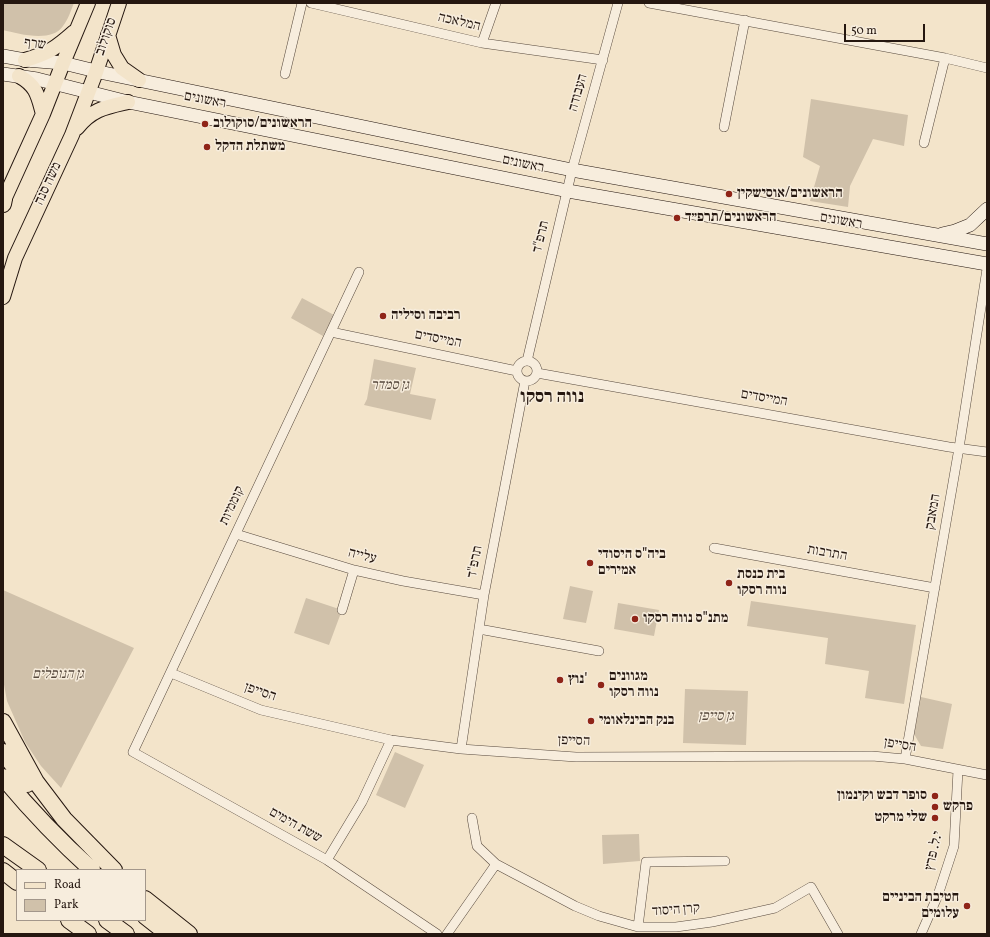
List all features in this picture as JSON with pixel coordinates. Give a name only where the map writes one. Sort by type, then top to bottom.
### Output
[{"type":"highway","points":[[3,722],[36,782],[64,819]]},
{"type":"highway","points":[[3,752],[32,791],[64,819],[113,869]]},
{"type":"highway","points":[[3,777],[32,812],[65,846],[91,869]]},
{"type":"highway","points":[[3,845],[37,869]]},
{"type":"highway","points":[[3,871],[16,881]]},
{"type":"highway","points":[[146,900],[189,934]]},
{"type":"highway","points":[[146,917],[168,934]]},
{"type":"highway","points":[[70,921],[88,934]]},
{"type":"highway","points":[[108,921],[126,934]]},
{"type":"main road","name":"סוקולוב","points":[[63,64],[88,3]]},
{"type":"main road","name":"סוקולוב","points":[[96,72],[119,3]]},
{"type":"main road","points":[[25,60],[44,55],[57,47],[78,29]]},
{"type":"main road","points":[[108,35],[114,55],[122,68],[139,80]]},
{"type":"main road","points":[[3,202],[43,114],[63,64]]},
{"type":"main road","name":"משה סנה","points":[[3,297],[15,258],[72,135],[96,72]]},
{"type":"main road","points":[[19,76],[29,82],[37,92],[43,114]]},
{"type":"main road","points":[[72,135],[85,118],[96,111],[128,102]]},
{"type":"street","points":[[286,74],[302,3]]},
{"type":"street","name":"המלאכה","points":[[311,3],[482,43],[603,60]]},
{"type":"street","points":[[482,43],[496,3]]},
{"type":"street","name":"העבודה","points":[[568,190],[572,170],[618,3]]},
{"type":"street","points":[[649,3],[945,58],[987,68]]},
{"type":"street","points":[[724,127],[745,20]]},
{"type":"street","name":"שרף","points":[[3,56],[63,64]]},
{"type":"street","points":[[924,143],[945,58]]},
{"type":"street","name":"ראשונים","points":[[63,64],[572,170],[937,235],[987,246]]},
{"type":"street","points":[[3,74],[55,84]]},
{"type":"street","name":"ראשונים","points":[[55,84],[128,102],[568,190],[987,264]]},
{"type":"street","name":"תרפ\"ד","points":[[527,361],[568,190]]},
{"type":"street","points":[[937,235],[955,231],[970,225],[987,209]]},
{"type":"street","name":"המאבק","points":[[905,759],[959,448],[987,269]]},
{"type":"street","name":"קוממיות","points":[[134,752],[359,272]]},
{"type":"street","name":"המייסדים","points":[[331,332],[517,371]]},
{"type":"street","points":[[527,361],[534,364],[537,370],[532,380],[525,381],[519,377],[517,371],[521,363],[527,361]]},
{"type":"street","name":"המייסדים","points":[[536,373],[987,452]]},
{"type":"street","name":"תרפ\"ד","points":[[461,750],[484,595],[525,381]]},
{"type":"street","name":"עלייה","points":[[236,534],[354,570],[403,581],[484,595]]},
{"type":"street","name":"התרבות","points":[[714,548],[935,588]]},
{"type":"street","points":[[342,610],[354,570]]},
{"type":"street","points":[[479,629],[599,651]]},
{"type":"street","name":"הסייפן","points":[[170,673],[260,710],[391,740],[461,750],[576,757],[856,756],[905,759],[987,775]]},
{"type":"street","points":[[327,860],[362,802],[391,740]]},
{"type":"street","name":"ששת הימים","points":[[134,752],[327,860],[437,934]]},
{"type":"street","name":"י.ל. פרץ","points":[[921,934],[938,895],[954,846],[958,770]]},
{"type":"street","name":"קרן היסוד","points":[[472,818],[478,846],[496,864],[575,906],[599,916],[638,927],[676,927],[712,922],[775,908],[811,887],[838,934]]},
{"type":"street","points":[[638,927],[646,862],[725,860]]},
{"type":"street","points":[[448,934],[496,864]]},
{"type":"green space","points":[[3,3],[74,3],[66,21],[58,31],[43,36],[35,36],[3,30]]},
{"type":"green space","points":[[811,99],[908,115],[904,146],[873,139],[850,186],[848,207],[810,201],[820,166],[803,157]]},
{"type":"green space","points":[[302,298],[334,315],[323,336],[291,318]]},
{"type":"green space","name":"גן סמדר","points":[[374,359],[416,368],[410,394],[436,399],[431,420],[364,405],[367,399]]},
{"type":"green space","points":[[570,586],[593,591],[586,623],[563,619]]},
{"type":"green space","name":"גן הנופלים","points":[[3,590],[134,648],[61,788],[41,766],[25,742],[7,701],[3,679]]},
{"type":"green space","points":[[306,598],[342,610],[329,645],[294,633]]},
{"type":"green space","points":[[751,601],[916,625],[904,704],[865,698],[869,671],[825,664],[828,638],[747,626]]},
{"type":"green space","points":[[618,603],[659,610],[654,636],[614,629]]},
{"type":"green space","name":"גן סייפן","points":[[685,689],[748,691],[746,745],[683,743]]},
{"type":"green space","points":[[921,697],[952,704],[943,749],[921,746],[914,734]]},
{"type":"green space","points":[[395,752],[424,765],[405,808],[376,795]]},
{"type":"green space","points":[[639,834],[640,861],[603,864],[602,835]]},
{"type":"place","name":"הראשונים/סוקולוב","points":[[205,124]]},
{"type":"place","name":"משתלת הדקל","points":[[207,147]]},
{"type":"place","name":"הראשונים/אוסישקין","points":[[729,194]]},
{"type":"place","name":"הראשונים/תרפ״ד","points":[[677,218]]},
{"type":"place","name":"רביבה וסיליה","points":[[383,316]]},
{"type":"place","name":"ביה\"ס היסודי אמירים","points":[[590,563]]},
{"type":"place","name":"בית כנסת נווה רסקו","points":[[729,583]]},
{"type":"place","name":"מתנ\"ס נווה רסקו","points":[[635,619]]},
{"type":"place","name":"נוץ'","points":[[560,680]]},
{"type":"place","name":"מגוונים נווה רסקו","points":[[601,685]]},
{"type":"place","name":"בנק הבינלאומי","points":[[591,721]]},
{"type":"place","name":"סופר דבש וקינמון","points":[[935,796]]},
{"type":"place","name":"פרקש","points":[[935,807]]},
{"type":"place","name":"שלי מרקט","points":[[935,818]]},
{"type":"place","name":"חטיבת הביניים עלומים","points":[[967,906]]},
{"type":"district","name":"נווה רסקו","points":[[552,399]]}]
